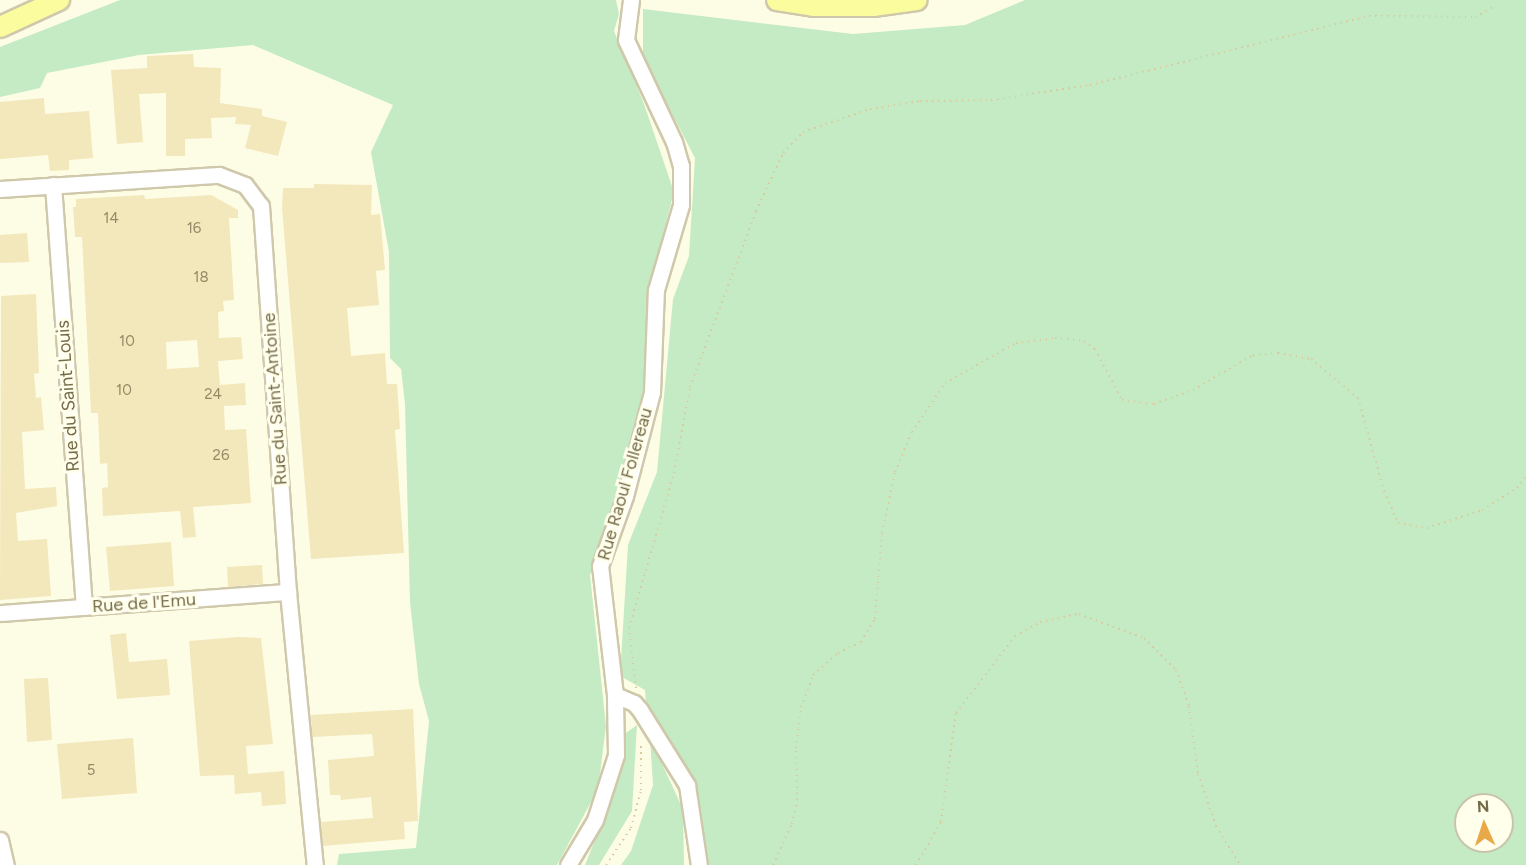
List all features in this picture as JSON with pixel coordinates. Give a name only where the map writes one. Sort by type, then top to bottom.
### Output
[{"type":"main road","points":[[0,27],[58,0]]},
{"type":"main road","points":[[777,0],[814,6],[873,6],[917,0]]},
{"type":"street","name":"Rue Raoul Follereau","points":[[568,865],[594,820],[615,755],[615,695],[600,566],[625,496],[652,392],[656,290],[681,205],[681,166],[674,142],[626,40],[631,0]]},
{"type":"street","name":"Rue du Saint-Antoine","points":[[0,189],[219,175],[245,185],[261,206],[288,592],[315,865]]},
{"type":"street","name":"Rue du Saint-Louis","points":[[53,185],[84,607]]},
{"type":"street","name":"Rue de l'Emu","points":[[0,613],[288,592]]},
{"type":"street","points":[[615,695],[634,703],[640,710],[687,785],[699,865]]},
{"type":"street","points":[[0,840],[6,865]]},
{"type":"path","points":[[606,865],[631,828],[641,790],[640,710],[628,628],[674,473],[690,387],[756,212],[783,153],[803,132],[870,109],[920,100],[991,100],[1090,85],[1369,16],[1475,17],[1493,7]]},
{"type":"path","points":[[773,865],[792,824],[798,800],[796,747],[801,707],[813,675],[838,653],[861,642],[875,619],[882,533],[895,472],[912,432],[945,383],[1016,343],[1055,338],[1084,341],[1095,349],[1122,400],[1154,404],[1193,390],[1253,355],[1278,353],[1311,359],[1358,398],[1384,491],[1398,523],[1427,528],[1482,510],[1517,488],[1526,477]]},
{"type":"path","points":[[916,865],[941,822],[956,713],[1015,636],[1040,622],[1079,614],[1144,638],[1176,670],[1189,706],[1198,774],[1215,826],[1240,865]]},
{"type":"green space","points":[[120,0],[616,0],[619,14],[614,31],[644,104],[674,192],[648,292],[647,412],[590,575],[606,726],[598,789],[557,865],[337,865],[339,854],[416,848],[429,721],[419,684],[410,602],[405,404],[401,369],[390,358],[389,252],[371,152],[393,105],[253,45],[139,55],[47,73],[40,88],[0,97],[0,47]]},
{"type":"green space","points":[[1025,0],[1526,0],[1526,865],[708,865],[686,766],[646,706],[645,690],[620,676],[628,545],[657,472],[673,299],[689,256],[695,158],[643,58],[643,9],[853,34],[965,25]]},
{"type":"green space","points":[[637,725],[632,811],[599,865],[585,865],[617,785],[623,735]]},
{"type":"green space","points":[[650,738],[683,809],[684,865],[621,865],[631,851],[653,785]]},
{"type":"building","points":[[193,54],[194,67],[221,68],[220,103],[262,109],[262,116],[287,122],[278,156],[245,148],[251,125],[235,124],[236,117],[211,118],[212,138],[185,139],[185,156],[166,156],[166,93],[139,94],[143,142],[117,144],[111,70],[147,68],[147,56]]},
{"type":"building","points":[[44,98],[45,114],[89,111],[93,158],[69,160],[69,170],[50,171],[48,155],[0,159],[0,102]]},
{"type":"building","points":[[314,184],[372,185],[371,215],[380,214],[385,270],[376,271],[379,305],[347,308],[351,356],[385,353],[387,384],[397,384],[400,429],[395,430],[404,553],[311,559],[282,208],[283,188],[314,188]]},
{"type":"building","points":[[144,195],[145,199],[211,195],[238,210],[238,218],[229,218],[234,300],[223,301],[224,311],[218,312],[219,338],[241,337],[243,359],[218,361],[220,385],[245,383],[246,405],[224,406],[225,430],[246,429],[251,503],[193,507],[196,537],[183,538],[180,511],[103,516],[102,488],[108,487],[107,463],[100,464],[98,413],[91,413],[82,237],[75,237],[73,207],[76,207],[76,199]],"holes":[[[197,340],[199,367],[167,369],[166,342]]]},
{"type":"building","points":[[27,233],[29,262],[0,263],[0,235]]},
{"type":"building","points":[[36,294],[39,373],[34,374],[36,398],[41,397],[44,430],[22,432],[25,489],[56,487],[57,506],[16,513],[18,541],[47,539],[51,596],[0,600],[1,296]]},
{"type":"building","points":[[171,542],[174,586],[110,591],[106,547]]},
{"type":"building","points":[[262,565],[263,584],[228,587],[227,567]]},
{"type":"building","points":[[126,633],[129,662],[167,659],[170,695],[117,699],[110,635]]},
{"type":"building","points":[[238,637],[261,638],[273,744],[246,746],[248,774],[284,771],[286,804],[262,806],[261,792],[235,794],[234,775],[200,776],[189,641]]},
{"type":"building","points":[[48,678],[52,740],[27,742],[24,679]]},
{"type":"building","points":[[413,709],[418,821],[404,822],[405,839],[323,846],[321,822],[373,818],[371,797],[341,800],[340,795],[330,795],[328,760],[374,756],[372,734],[312,737],[311,715]]},
{"type":"building","points":[[133,738],[137,793],[62,799],[57,744]]}]
